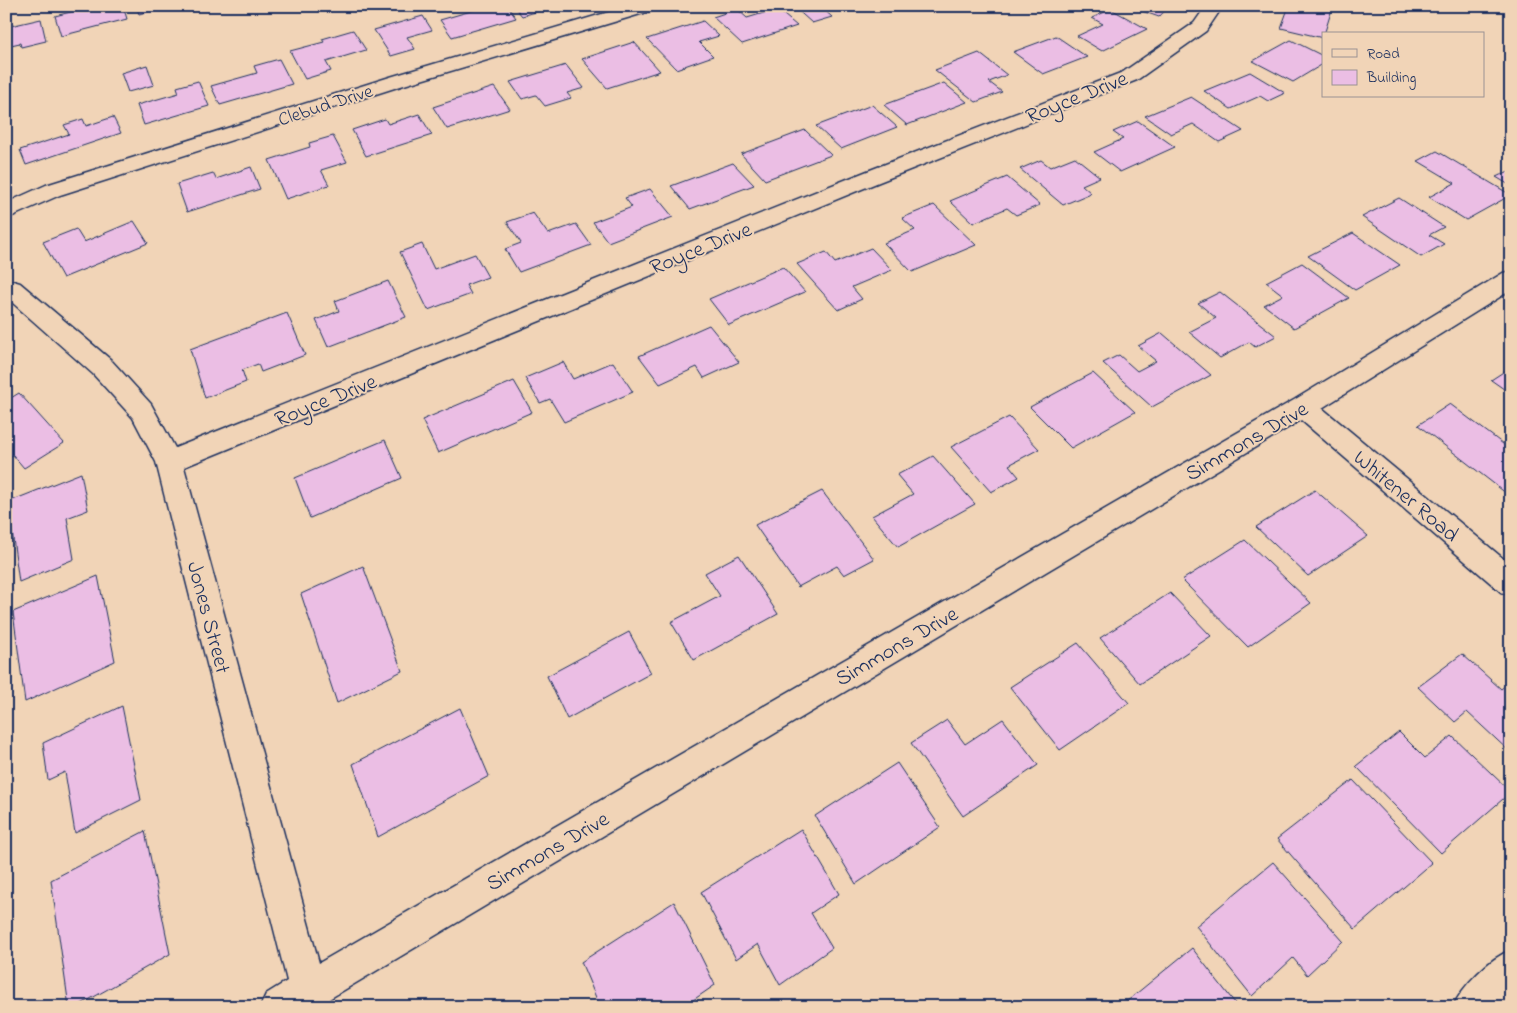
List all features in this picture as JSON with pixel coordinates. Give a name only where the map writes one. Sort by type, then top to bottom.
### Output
[{"type":"street","name":"Clebud Drive","points":[[6,212],[53,190],[387,84],[648,6]]},
{"type":"street","name":"Royce Drive","points":[[169,462],[844,189],[1130,76],[1200,27],[1215,6]]},
{"type":"street","name":"Simmons Drive","points":[[300,1001],[1303,407],[1511,279]]},
{"type":"street","name":"Jones Street","points":[[6,287],[12,290],[102,367],[142,411],[169,462],[300,1001]]},
{"type":"street","name":"Whitener Road","points":[[1303,407],[1511,583]]},
{"type":"street","points":[[1472,1007],[1511,968]]},
{"type":"building","points":[[94,6],[123,6],[127,19],[61,36],[55,16]]},
{"type":"building","points":[[136,6],[167,6],[139,14]]},
{"type":"building","points":[[488,6],[507,6],[516,18],[452,37],[440,20]]},
{"type":"building","points":[[514,6],[556,6],[522,16]]},
{"type":"building","points":[[793,6],[827,6],[822,8],[832,17],[812,23]]},
{"type":"building","points":[[1128,6],[1169,6],[1159,17]]},
{"type":"building","points":[[1289,6],[1321,6],[1332,9],[1325,32],[1322,32],[1322,38],[1281,28]]},
{"type":"building","points":[[737,9],[747,18],[777,9],[797,26],[742,44],[713,17]]},
{"type":"building","points":[[1111,9],[1147,29],[1102,51],[1077,36],[1103,24],[1092,18]]},
{"type":"building","points":[[423,16],[432,30],[407,37],[415,49],[391,56],[374,30]]},
{"type":"building","points":[[41,19],[46,41],[21,47],[20,43],[6,46],[6,27]]},
{"type":"building","points":[[703,21],[719,36],[699,42],[713,56],[676,69],[647,39]]},
{"type":"building","points":[[353,30],[366,50],[326,62],[331,71],[305,79],[290,51],[324,42],[322,39]]},
{"type":"building","points":[[1056,36],[1087,57],[1043,74],[1013,52]]},
{"type":"building","points":[[1291,40],[1322,56],[1322,65],[1293,82],[1253,61]]},
{"type":"building","points":[[634,42],[660,71],[607,88],[582,59]]},
{"type":"building","points":[[979,53],[1007,75],[989,82],[1002,92],[976,102],[935,70]]},
{"type":"building","points":[[279,59],[292,84],[220,105],[211,86],[257,73],[254,66]]},
{"type":"building","points":[[147,65],[154,85],[128,92],[121,73]]},
{"type":"building","points":[[566,65],[584,88],[567,93],[571,98],[545,106],[536,95],[522,99],[510,82]]},
{"type":"building","points":[[1250,72],[1285,93],[1268,101],[1260,96],[1231,109],[1204,91]]},
{"type":"building","points":[[198,81],[209,106],[144,125],[137,105],[179,93],[177,87]]},
{"type":"building","points":[[944,83],[967,102],[907,125],[884,105]]},
{"type":"building","points":[[494,87],[510,109],[447,129],[433,107]]},
{"type":"building","points":[[1191,97],[1243,131],[1219,142],[1193,124],[1171,134],[1145,116]]},
{"type":"building","points":[[872,105],[897,127],[841,149],[816,126]]},
{"type":"building","points":[[419,114],[432,135],[366,156],[352,130],[385,119],[388,124]]},
{"type":"building","points":[[113,117],[121,133],[26,165],[20,150],[69,134],[64,125],[83,119],[86,126]]},
{"type":"building","points":[[1138,121],[1175,147],[1120,172],[1094,152],[1123,139],[1113,132]]},
{"type":"building","points":[[805,130],[831,155],[765,180],[741,154]]},
{"type":"building","points":[[333,136],[347,162],[321,170],[329,185],[286,199],[269,160],[310,147],[309,143]]},
{"type":"building","points":[[1437,151],[1511,195],[1466,220],[1429,197],[1455,183],[1418,161]]},
{"type":"building","points":[[1075,157],[1100,177],[1082,185],[1091,193],[1063,205],[1020,169],[1041,160],[1050,167]]},
{"type":"building","points":[[733,163],[754,185],[690,209],[671,186]]},
{"type":"building","points":[[251,167],[260,189],[187,212],[177,184],[213,173],[216,179]]},
{"type":"building","points":[[1511,170],[1511,186],[1496,177]]},
{"type":"building","points":[[1007,177],[1040,205],[1016,215],[1007,208],[973,223],[950,201]]},
{"type":"building","points":[[650,189],[673,217],[608,242],[593,222],[632,207],[625,198]]},
{"type":"building","points":[[1399,198],[1444,227],[1429,235],[1444,244],[1421,257],[1362,217]]},
{"type":"building","points":[[934,205],[976,245],[912,272],[884,243],[915,230],[902,218]]},
{"type":"building","points":[[533,213],[548,234],[576,224],[591,245],[519,272],[505,249],[521,243],[507,222]]},
{"type":"building","points":[[134,221],[148,243],[63,278],[43,242],[76,229],[84,242]]},
{"type":"building","points":[[1353,233],[1400,265],[1355,290],[1308,256]]},
{"type":"building","points":[[422,244],[434,269],[475,254],[488,277],[466,285],[471,294],[428,310],[400,252]]},
{"type":"building","points":[[871,248],[892,270],[852,287],[862,299],[838,310],[797,264],[826,252],[835,263]]},
{"type":"building","points":[[1302,263],[1349,298],[1294,328],[1264,305],[1283,295],[1266,282]]},
{"type":"building","points":[[783,267],[805,292],[729,325],[709,299]]},
{"type":"building","points":[[388,281],[406,317],[328,347],[316,320],[339,311],[335,301]]},
{"type":"building","points":[[1220,292],[1276,336],[1255,347],[1249,342],[1220,358],[1189,332],[1216,318],[1198,303]]},
{"type":"building","points":[[287,313],[305,355],[261,372],[258,364],[242,370],[246,382],[205,398],[190,349]]},
{"type":"building","points":[[709,325],[739,362],[704,378],[697,367],[660,384],[639,356]]},
{"type":"building","points":[[1162,333],[1211,375],[1152,407],[1103,363],[1119,355],[1137,371],[1156,361],[1138,346]]},
{"type":"building","points":[[563,362],[573,379],[613,362],[633,392],[564,422],[550,399],[540,403],[525,378]]},
{"type":"building","points":[[1511,367],[1511,394],[1491,380]]},
{"type":"building","points":[[1093,373],[1135,412],[1071,448],[1030,407]]},
{"type":"building","points":[[514,381],[532,412],[438,453],[422,420]]},
{"type":"building","points":[[19,393],[64,443],[24,468],[13,455],[6,459],[6,401]]},
{"type":"building","points":[[1450,404],[1511,450],[1511,497],[1418,425]]},
{"type":"building","points":[[1009,417],[1039,449],[1009,465],[1019,477],[991,492],[951,447]]},
{"type":"building","points":[[385,440],[402,478],[310,518],[295,478]]},
{"type":"building","points":[[933,456],[975,504],[898,547],[872,516],[913,494],[897,475]]},
{"type":"building","points":[[81,473],[88,510],[67,518],[74,559],[19,582],[8,502]]},
{"type":"building","points":[[1315,490],[1368,536],[1308,576],[1256,527]]},
{"type":"building","points":[[822,491],[874,559],[844,575],[837,566],[798,587],[755,525]]},
{"type":"building","points":[[1245,540],[1311,603],[1248,647],[1182,580]]},
{"type":"building","points":[[739,555],[778,614],[694,660],[671,622],[720,596],[705,573]]},
{"type":"building","points":[[363,566],[402,671],[337,703],[301,594]]},
{"type":"building","points":[[98,576],[115,661],[25,702],[13,612]]},
{"type":"building","points":[[1170,593],[1211,636],[1140,684],[1100,638]]},
{"type":"building","points":[[629,632],[651,673],[567,719],[547,676]]},
{"type":"building","points":[[1078,643],[1129,703],[1060,750],[1010,687]]},
{"type":"building","points":[[1462,654],[1501,689],[1511,681],[1511,753],[1467,712],[1455,722],[1418,687]]},
{"type":"building","points":[[122,706],[141,800],[75,833],[65,772],[48,780],[43,743]]},
{"type":"building","points":[[460,708],[489,776],[378,837],[353,764]]},
{"type":"building","points":[[1003,719],[1038,765],[963,816],[911,743],[947,720],[965,744]]},
{"type":"building","points":[[1399,732],[1425,758],[1452,736],[1511,792],[1441,853],[1356,766]]},
{"type":"building","points":[[897,763],[940,827],[856,884],[815,816]]},
{"type":"building","points":[[1353,780],[1432,863],[1355,929],[1277,839]]},
{"type":"building","points":[[801,829],[839,894],[811,913],[832,948],[780,985],[758,944],[736,959],[701,892]]},
{"type":"building","points":[[145,831],[170,954],[76,1007],[69,1007],[51,880]]},
{"type":"building","points":[[1273,862],[1343,941],[1307,975],[1293,958],[1252,996],[1196,926]]},
{"type":"building","points":[[674,902],[715,985],[683,1007],[600,1007],[581,962]]},
{"type":"building","points":[[1192,948],[1238,1007],[1120,1007]]}]
